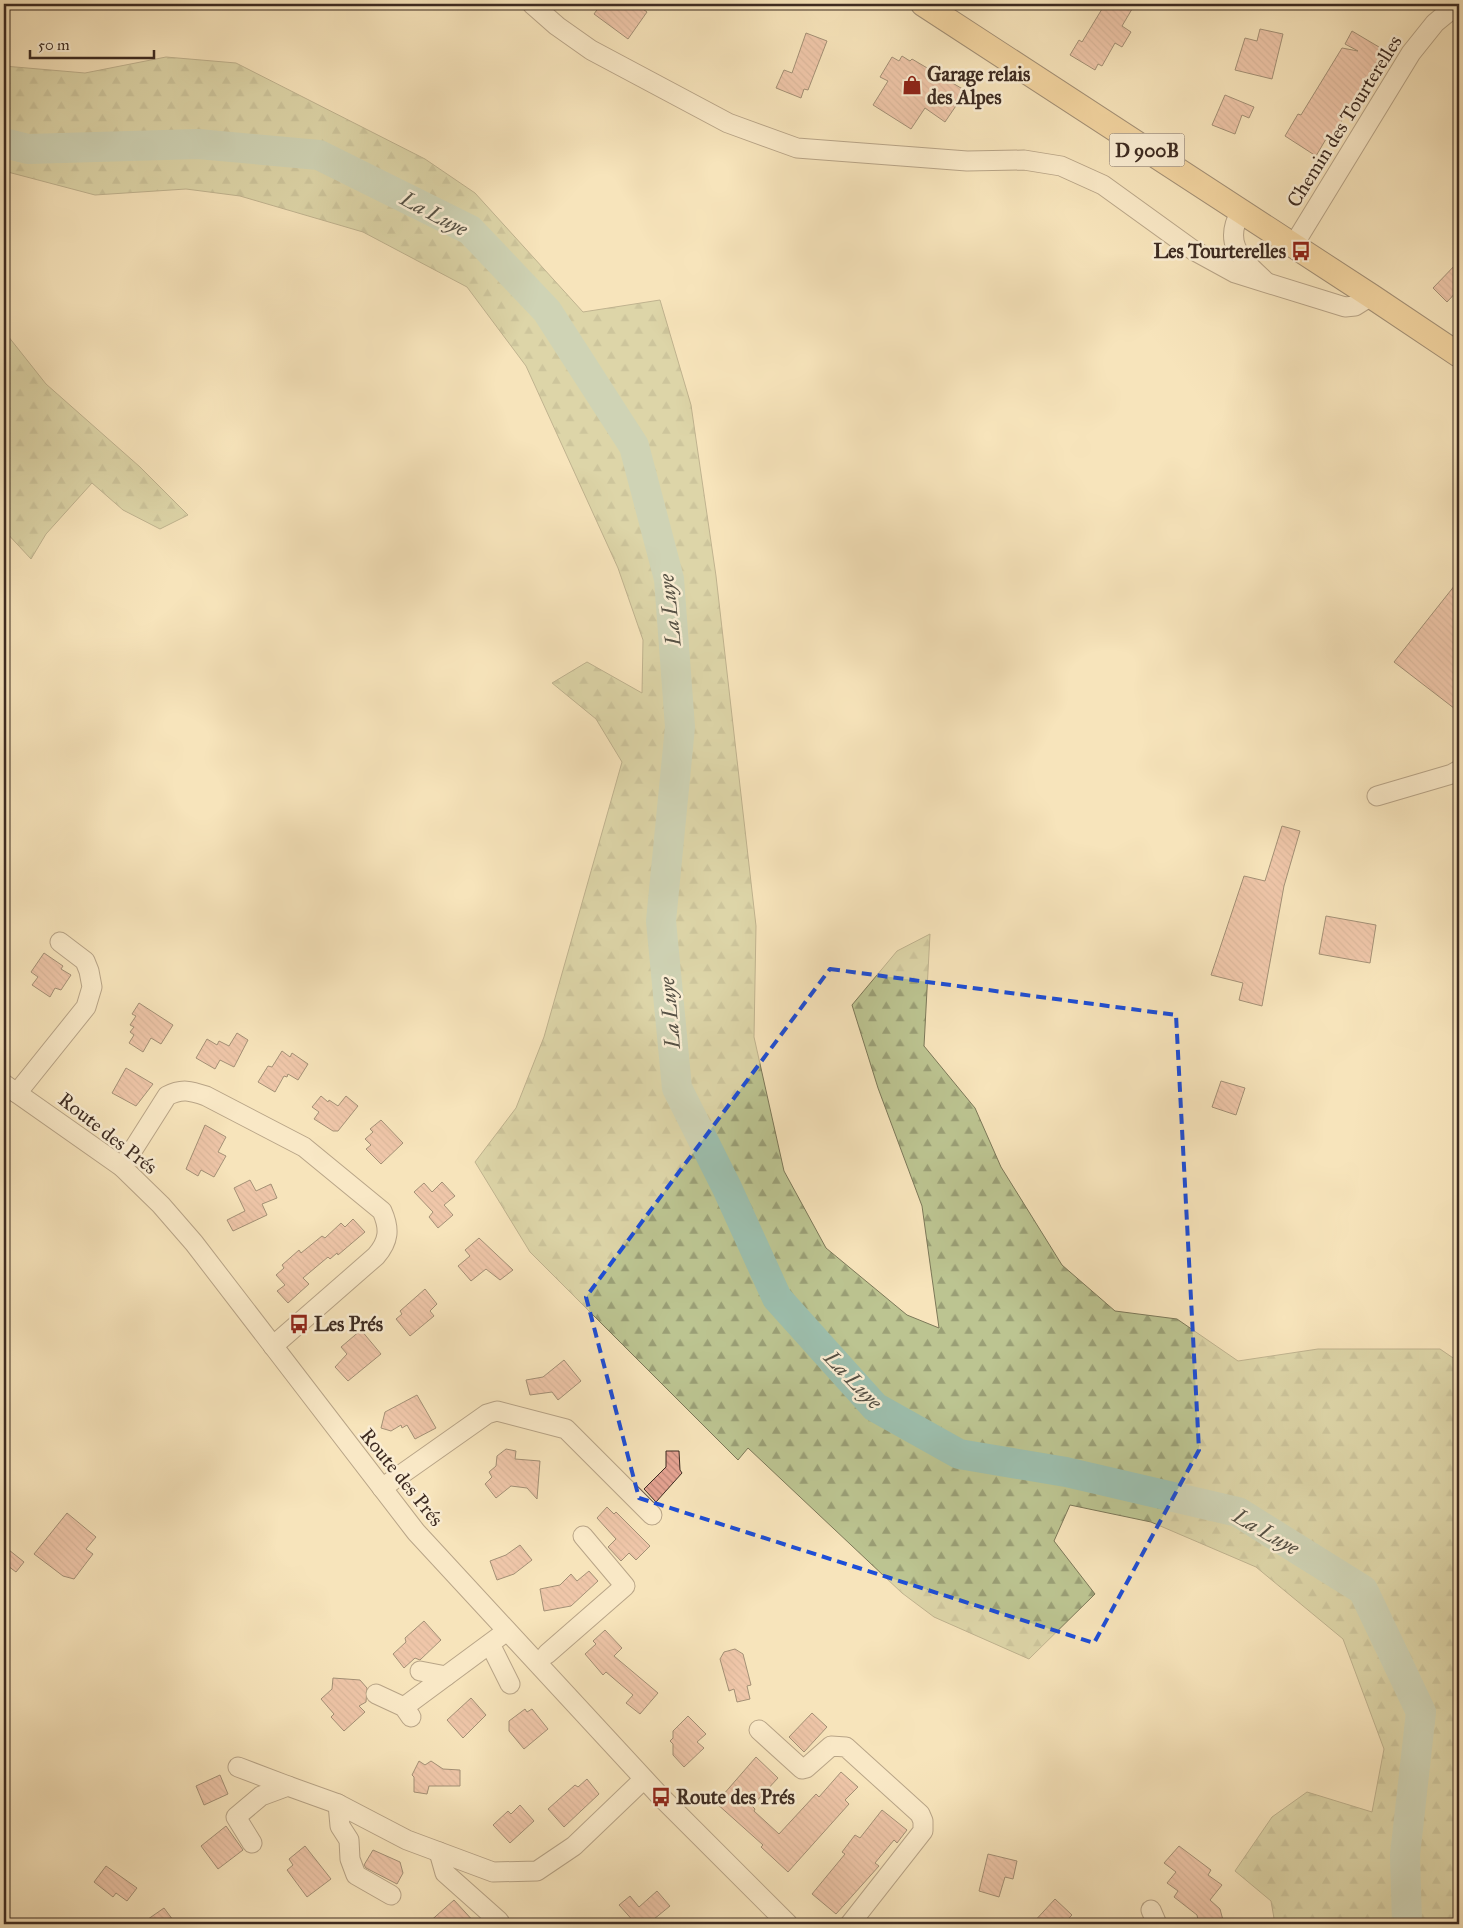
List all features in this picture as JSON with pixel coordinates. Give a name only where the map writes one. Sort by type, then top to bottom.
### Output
[{"type":"main road","name":"D 900B","points":[[923,4],[1371,296],[1459,356]]},
{"type":"street","points":[[532,4],[557,26],[591,50],[728,123],[797,148],[967,161],[1024,160],[1061,166],[1104,185],[1194,250],[1235,273],[1346,307],[1355,306],[1371,296]]},
{"type":"street","name":"Chemin des Tourterelles","points":[[1293,246],[1411,53],[1435,23],[1458,4]]},
{"type":"street","points":[[1241,211],[1232,229],[1235,248],[1269,284]]},
{"type":"street","points":[[1377,796],[1452,774],[1459,770]]},
{"type":"street","points":[[10,1088],[86,1007],[92,987],[84,960],[60,942]]},
{"type":"street","name":"Route des Prés","points":[[10,1088],[122,1167],[161,1205],[194,1243],[416,1532],[644,1779],[788,1924]]},
{"type":"street","points":[[122,1167],[168,1096],[178,1090],[191,1091],[206,1096],[304,1147],[382,1211],[387,1222],[388,1235],[384,1246],[376,1256],[273,1346]]},
{"type":"street","points":[[382,1488],[488,1414],[497,1411],[566,1429],[652,1515]]},
{"type":"street","points":[[548,1654],[625,1586],[583,1536]]},
{"type":"street","points":[[376,1694],[408,1712],[446,1676],[507,1631]]},
{"type":"street","points":[[490,1644],[510,1684]]},
{"type":"street","points":[[420,1671],[446,1676]]},
{"type":"street","points":[[759,1730],[802,1769],[806,1768],[831,1746],[846,1747],[920,1814],[923,1821],[923,1831],[850,1924]]},
{"type":"street","points":[[238,1767],[338,1804],[407,1840],[493,1872],[536,1871],[574,1846],[644,1779]]},
{"type":"street","points":[[252,1843],[236,1817],[261,1796],[288,1786]]},
{"type":"street","points":[[338,1804],[340,1826],[349,1840],[350,1859],[356,1875],[391,1895]]},
{"type":"street","points":[[439,1852],[445,1873],[499,1921]]},
{"type":"highlighted area","points":[[830,969],[1176,1015],[1199,1450],[1094,1643],[639,1498],[586,1297]]},
{"type":"green space","points":[[166,57],[236,63],[425,159],[475,193],[583,312],[660,300],[691,405],[716,576],[756,926],[754,1037],[784,1171],[826,1248],[907,1315],[939,1328],[922,1206],[878,1088],[852,1005],[897,951],[930,934],[924,1046],[975,1108],[1001,1167],[1062,1265],[1115,1311],[1177,1319],[1238,1361],[1318,1349],[1440,1349],[1459,1362],[1459,1924],[1275,1924],[1271,1901],[1235,1871],[1272,1817],[1307,1792],[1372,1812],[1384,1749],[1343,1639],[1256,1567],[1151,1522],[1070,1505],[1054,1541],[1095,1594],[1029,1659],[934,1617],[902,1593],[748,1448],[738,1460],[530,1252],[475,1162],[516,1108],[544,1037],[622,762],[596,719],[552,683],[587,662],[642,693],[643,640],[618,568],[526,366],[467,287],[363,232],[240,196],[186,189],[95,195],[4,171],[4,66],[85,73]]},
{"type":"green space","points":[[4,331],[46,384],[140,467],[188,515],[160,529],[123,510],[92,483],[46,534],[31,559],[4,530]]},
{"type":"building","points":[[601,4],[636,4],[647,12],[628,39],[594,14]]},
{"type":"building","points":[[1105,4],[1135,4],[1122,26],[1131,32],[1122,47],[1115,43],[1102,66],[1098,64],[1095,70],[1070,55],[1079,40],[1082,42]]},
{"type":"building","points":[[1260,29],[1283,34],[1272,79],[1235,70],[1245,38],[1257,41]]},
{"type":"building","points":[[1352,31],[1384,50],[1333,135],[1329,134],[1316,156],[1285,136],[1298,114],[1301,115],[1342,48],[1358,51],[1345,44]]},
{"type":"building","points":[[806,33],[827,41],[808,90],[804,89],[801,98],[776,88],[784,70],[792,73]]},
{"type":"building","points":[[902,56],[910,61],[912,59],[966,91],[945,122],[925,108],[911,129],[873,105],[888,81],[880,77],[892,57],[899,61]]},
{"type":"building","points":[[1225,95],[1254,107],[1249,118],[1242,115],[1235,134],[1212,125]]},
{"type":"building","points":[[1459,261],[1459,289],[1447,302],[1433,288]]},
{"type":"building","points":[[1459,580],[1459,712],[1394,662]]},
{"type":"building","points":[[1282,826],[1300,831],[1284,886],[1262,1006],[1239,1000],[1243,983],[1211,975],[1244,876],[1265,881]]},
{"type":"building","points":[[1326,916],[1376,925],[1370,963],[1319,954]]},
{"type":"building","points":[[44,953],[63,966],[61,969],[71,975],[61,990],[55,988],[50,997],[32,985],[38,977],[31,972]]},
{"type":"building","points":[[139,1003],[173,1025],[161,1044],[151,1038],[143,1052],[129,1043],[134,1035],[130,1032],[134,1027],[130,1025],[136,1016],[132,1014]]},
{"type":"building","points":[[237,1033],[248,1040],[234,1067],[220,1060],[215,1069],[196,1058],[207,1039],[217,1045],[219,1041],[229,1046]]},
{"type":"building","points":[[282,1051],[290,1057],[292,1053],[308,1064],[298,1080],[288,1074],[287,1077],[284,1076],[275,1092],[258,1082],[268,1066],[272,1067]]},
{"type":"building","points":[[126,1068],[153,1084],[136,1106],[112,1093]]},
{"type":"building","points":[[1221,1081],[1245,1088],[1236,1115],[1212,1107]]},
{"type":"building","points":[[321,1096],[328,1102],[329,1100],[338,1106],[346,1096],[358,1106],[338,1131],[333,1131],[314,1119],[319,1112],[312,1107]]},
{"type":"building","points":[[381,1120],[403,1143],[381,1164],[366,1149],[371,1145],[365,1139],[373,1132],[370,1129]]},
{"type":"building","points":[[205,1125],[226,1137],[218,1152],[226,1156],[214,1177],[201,1170],[198,1176],[186,1169]]},
{"type":"building","points":[[250,1180],[256,1191],[271,1184],[277,1198],[262,1204],[267,1215],[233,1231],[227,1220],[245,1211],[234,1188]]},
{"type":"building","points":[[442,1182],[455,1196],[444,1205],[453,1215],[438,1228],[429,1217],[433,1212],[414,1192],[424,1183],[432,1192]]},
{"type":"building","points":[[353,1219],[365,1232],[338,1255],[337,1253],[330,1259],[328,1257],[303,1278],[309,1284],[288,1303],[277,1291],[285,1285],[276,1275],[284,1268],[282,1265],[299,1250],[301,1253],[322,1236],[325,1238],[341,1223],[345,1227]]},
{"type":"building","points":[[479,1238],[513,1270],[500,1280],[486,1269],[471,1281],[458,1266],[470,1256],[465,1250]]},
{"type":"building","points":[[425,1289],[437,1304],[430,1311],[434,1316],[410,1336],[396,1319],[402,1314],[400,1311]]},
{"type":"building","points":[[361,1330],[381,1354],[348,1381],[335,1367],[347,1354],[341,1347]]},
{"type":"building","points":[[564,1360],[581,1381],[558,1400],[552,1392],[530,1395],[526,1380],[543,1377]]},
{"type":"building","points":[[417,1395],[436,1428],[415,1439],[407,1425],[402,1428],[401,1425],[391,1431],[381,1428],[385,1412]]},
{"type":"building","points":[[506,1449],[516,1451],[515,1459],[540,1461],[537,1499],[527,1488],[511,1486],[496,1498],[485,1484],[492,1477],[489,1472],[496,1466],[497,1456]]},
{"type":"building","points":[[666,1451],[679,1451],[680,1470],[682,1473],[656,1502],[644,1489],[666,1467]]},
{"type":"building","points":[[607,1507],[614,1514],[616,1512],[650,1546],[636,1560],[629,1553],[621,1561],[608,1547],[616,1539],[597,1518]]},
{"type":"building","points":[[67,1513],[96,1537],[86,1549],[93,1554],[74,1579],[63,1576],[34,1554]]},
{"type":"building","points":[[520,1545],[532,1560],[514,1574],[497,1580],[490,1561],[506,1555]]},
{"type":"building","points":[[4,1546],[24,1562],[16,1572],[4,1563]]},
{"type":"building","points":[[589,1571],[598,1581],[571,1606],[544,1611],[540,1589],[560,1585],[571,1574],[577,1581]]},
{"type":"building","points":[[424,1621],[441,1640],[420,1660],[415,1658],[404,1668],[393,1654],[406,1642],[405,1638]]},
{"type":"building","points":[[605,1630],[622,1648],[614,1656],[658,1693],[640,1714],[626,1703],[633,1695],[606,1672],[603,1675],[585,1654],[596,1644],[593,1641]]},
{"type":"building","points":[[735,1649],[743,1654],[751,1685],[747,1686],[750,1699],[737,1702],[734,1689],[729,1691],[720,1659],[724,1652]]},
{"type":"building","points":[[333,1678],[360,1680],[367,1688],[366,1702],[359,1706],[365,1712],[344,1731],[331,1717],[334,1714],[321,1699],[332,1689]]},
{"type":"building","points":[[471,1698],[486,1715],[463,1738],[447,1720]]},
{"type":"building","points":[[525,1709],[527,1712],[532,1709],[548,1729],[524,1749],[509,1731],[509,1721]]},
{"type":"building","points":[[812,1713],[827,1727],[804,1752],[789,1737]]},
{"type":"building","points":[[688,1716],[706,1734],[697,1742],[704,1748],[684,1767],[673,1755],[673,1744],[670,1741],[673,1738],[673,1731]]},
{"type":"building","points":[[756,1757],[778,1778],[752,1806],[755,1809],[754,1811],[779,1834],[816,1794],[819,1797],[841,1772],[858,1787],[845,1800],[849,1804],[788,1872],[761,1847],[763,1845],[716,1803]]},
{"type":"building","points":[[419,1761],[425,1765],[431,1761],[443,1769],[460,1770],[460,1786],[429,1786],[427,1794],[414,1792],[414,1777],[412,1775]]},
{"type":"building","points":[[220,1775],[228,1794],[204,1805],[196,1786]]},
{"type":"building","points":[[587,1779],[599,1794],[564,1827],[548,1809],[575,1785],[578,1787]]},
{"type":"building","points":[[520,1805],[534,1821],[510,1843],[493,1825],[508,1811],[511,1814]]},
{"type":"building","points":[[882,1810],[907,1830],[897,1843],[894,1840],[875,1863],[879,1866],[836,1914],[812,1894],[845,1854],[842,1852],[855,1835],[860,1838]]},
{"type":"building","points":[[226,1826],[243,1850],[218,1869],[201,1846]]},
{"type":"building","points":[[305,1846],[331,1879],[307,1897],[287,1870],[293,1865],[289,1859]]},
{"type":"building","points":[[1179,1846],[1211,1870],[1208,1875],[1222,1885],[1210,1900],[1220,1909],[1224,1924],[1199,1924],[1197,1915],[1174,1897],[1178,1891],[1167,1883],[1176,1872],[1164,1863]]},
{"type":"building","points":[[373,1850],[400,1862],[403,1873],[397,1884],[366,1868],[364,1865]]},
{"type":"building","points":[[988,1854],[1017,1861],[1013,1879],[1005,1877],[999,1897],[979,1891]]},
{"type":"building","points":[[106,1866],[137,1888],[127,1901],[116,1893],[113,1897],[94,1882]]},
{"type":"building","points":[[657,1891],[670,1906],[648,1924],[636,1924],[619,1905],[630,1896],[639,1907]]},
{"type":"building","points":[[1055,1899],[1072,1915],[1063,1924],[1032,1924]]},
{"type":"building","points":[[454,1900],[476,1924],[427,1924]]},
{"type":"building","points":[[164,1908],[176,1924],[141,1924]]},
{"type":"waterway","name":"La Luye","points":[[4,143],[28,149],[198,144],[319,155],[470,230],[547,311],[634,446],[669,579],[680,727],[661,921],[677,1088],[727,1188],[777,1298],[875,1407],[959,1454],[1066,1472],[1238,1512],[1363,1590],[1421,1712],[1405,1855],[1407,1924]]},
{"type":"place","name":"Garage relais des Alpes","points":[[912,85]]},
{"type":"place","name":"Les Tourterelles","points":[[1301,251]]},
{"type":"place","name":"Les Prés","points":[[299,1324]]},
{"type":"place","name":"Route des Prés","points":[[661,1797]]}]
